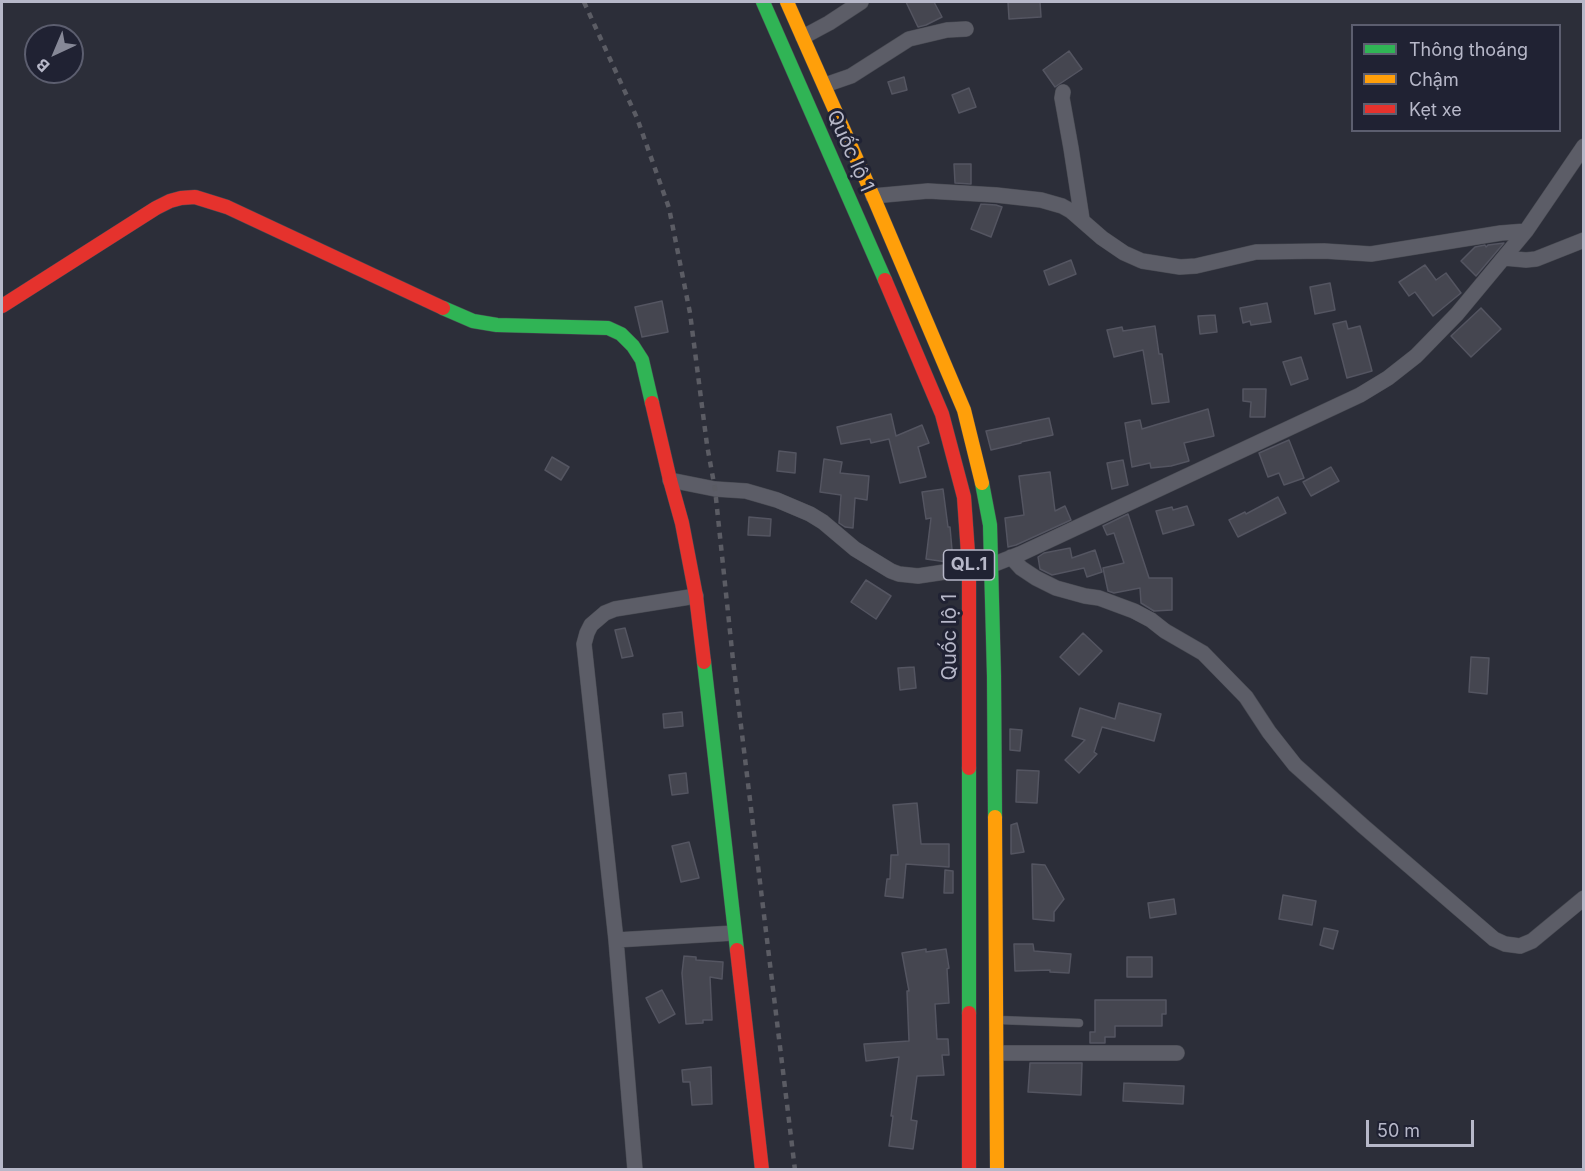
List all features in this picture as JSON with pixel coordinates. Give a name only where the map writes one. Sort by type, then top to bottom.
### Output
[{"type":"main road","name":"Quốc lộ 1","points":[[763,2],[942,414],[964,497],[969,568],[969,1170]]},
{"type":"main road","name":"Quốc lộ 1","points":[[787,2],[825,85],[964,410],[990,525],[998,1053],[997,1170]]},
{"type":"main road","points":[[2,306],[163,204],[182,198],[195,197],[227,207],[474,321],[497,325],[608,328],[621,334],[633,346],[642,360],[688,550],[696,596],[762,1170]]},
{"type":"street","points":[[803,37],[861,2]]},
{"type":"street","points":[[825,85],[851,76],[909,39],[947,30],[966,29]]},
{"type":"street","points":[[1063,92],[1062,98],[1082,219]]},
{"type":"street","points":[[670,480],[715,489],[746,491],[777,500],[810,514],[855,549],[899,574],[918,576],[992,565],[1360,396],[1388,378],[1416,356],[1457,314],[1526,231],[1579,162],[1584,146]]},
{"type":"street","points":[[873,196],[928,191],[1033,198],[1062,206],[1124,253],[1142,261],[1180,267],[1196,266],[1256,252],[1324,251],[1371,254],[1526,231]]},
{"type":"street","points":[[1504,258],[1536,259],[1584,240]]},
{"type":"street","points":[[1011,557],[1021,568],[1036,578],[1056,588],[1085,596],[1099,597],[1134,611],[1203,653],[1246,697],[1269,732],[1295,765],[1494,939],[1505,944],[1520,946],[1532,941],[1584,898]]},
{"type":"street","points":[[630,1167],[616,940],[584,644],[591,625],[605,613],[615,609],[696,596]]},
{"type":"street","points":[[616,940],[734,933]]},
{"type":"street","points":[[998,1053],[1177,1053]]},
{"type":"lane","points":[[997,1020],[1079,1023]]},
{"type":"building","points":[[906,2],[934,2],[942,17],[918,27]]},
{"type":"building","points":[[1008,2],[1040,2],[1041,17],[1009,19]]},
{"type":"building","points":[[1069,51],[1082,69],[1055,87],[1043,70]]},
{"type":"building","points":[[904,77],[907,90],[892,94],[888,82]]},
{"type":"building","points":[[969,88],[976,107],[959,113],[952,95]]},
{"type":"building","points":[[954,164],[971,164],[971,184],[955,183]]},
{"type":"building","points":[[981,204],[1002,207],[991,237],[971,229]]},
{"type":"building","points":[[1504,243],[1476,276],[1461,261],[1475,247]]},
{"type":"building","points":[[1071,260],[1076,274],[1049,285],[1044,271]]},
{"type":"building","points":[[1425,265],[1436,280],[1446,273],[1461,293],[1433,316],[1415,292],[1409,296],[1399,282]]},
{"type":"building","points":[[1330,283],[1335,310],[1315,314],[1310,287]]},
{"type":"building","points":[[662,301],[668,332],[642,337],[635,307]]},
{"type":"building","points":[[1267,303],[1271,322],[1251,325],[1250,321],[1243,323],[1240,308]]},
{"type":"building","points":[[1481,308],[1501,329],[1471,357],[1451,336]]},
{"type":"building","points":[[1215,315],[1217,332],[1200,334],[1198,316]]},
{"type":"building","points":[[1346,321],[1348,329],[1360,326],[1372,371],[1347,378],[1333,324]]},
{"type":"building","points":[[1155,326],[1159,354],[1162,354],[1169,402],[1152,404],[1143,350],[1114,357],[1107,330],[1122,327],[1123,331]]},
{"type":"building","points":[[1301,357],[1308,379],[1291,385],[1283,362]]},
{"type":"building","points":[[1243,389],[1266,389],[1265,417],[1250,417],[1251,402],[1243,401]]},
{"type":"building","points":[[1208,409],[1214,436],[1184,443],[1189,461],[1171,466],[1151,468],[1150,463],[1132,467],[1125,423],[1140,420],[1142,429]]},
{"type":"building","points":[[891,414],[896,436],[922,425],[929,443],[918,447],[926,477],[900,483],[889,439],[871,443],[870,439],[841,444],[837,427]]},
{"type":"building","points":[[1049,418],[1053,435],[991,450],[986,431]]},
{"type":"building","points":[[1289,440],[1304,478],[1284,485],[1279,473],[1268,477],[1259,453]]},
{"type":"building","points":[[779,451],[796,453],[795,473],[777,471]]},
{"type":"building","points":[[552,457],[569,467],[561,480],[545,470]]},
{"type":"building","points":[[824,459],[842,462],[840,473],[869,476],[867,500],[855,498],[853,528],[839,523],[841,495],[820,492]]},
{"type":"building","points":[[1123,460],[1128,485],[1112,489],[1107,463]]},
{"type":"building","points":[[1331,467],[1339,481],[1311,496],[1303,482]]},
{"type":"building","points":[[1050,472],[1055,511],[1065,506],[1071,520],[1008,547],[1005,518],[1024,515],[1019,476]]},
{"type":"building","points":[[943,489],[953,561],[947,562],[926,559],[931,518],[926,519],[922,492]]},
{"type":"building","points":[[1278,497],[1286,513],[1238,537],[1229,520]]},
{"type":"building","points":[[1187,506],[1194,525],[1163,534],[1156,511]]},
{"type":"building","points":[[1128,514],[1149,578],[1172,578],[1172,610],[1154,611],[1141,603],[1140,588],[1114,593],[1108,591],[1103,568],[1124,563],[1114,533],[1107,535],[1103,526]]},
{"type":"building","points":[[749,517],[771,519],[770,536],[748,535]]},
{"type":"building","points":[[1070,548],[1072,558],[1095,550],[1102,572],[1087,577],[1084,568],[1052,575],[1040,569],[1038,557],[1044,553]]},
{"type":"building","points":[[866,580],[891,596],[876,619],[851,602]]},
{"type":"building","points":[[625,628],[633,656],[622,658],[615,630]]},
{"type":"building","points":[[1083,633],[1102,651],[1079,675],[1060,657]]},
{"type":"building","points":[[1471,657],[1489,658],[1487,694],[1469,692]]},
{"type":"building","points":[[914,667],[916,688],[900,690],[898,668]]},
{"type":"building","points":[[1119,703],[1161,714],[1154,741],[1102,727],[1094,752],[1097,754],[1079,773],[1065,760],[1085,740],[1072,736],[1080,708],[1115,719]]},
{"type":"building","points":[[682,712],[683,726],[664,728],[663,714]]},
{"type":"building","points":[[1010,729],[1022,730],[1020,751],[1010,750]]},
{"type":"building","points":[[1017,770],[1039,771],[1037,803],[1016,802]]},
{"type":"building","points":[[686,773],[688,793],[672,795],[669,775]]},
{"type":"building","points":[[917,803],[921,844],[949,844],[949,867],[906,864],[903,898],[885,896],[887,879],[890,879],[891,855],[898,855],[893,805]]},
{"type":"building","points":[[1017,823],[1024,852],[1011,854],[1011,825]]},
{"type":"building","points":[[689,842],[699,878],[681,882],[672,846]]},
{"type":"building","points":[[1032,864],[1045,865],[1064,899],[1054,912],[1054,921],[1033,919]]},
{"type":"building","points":[[945,870],[953,871],[953,893],[944,893]]},
{"type":"building","points":[[1283,895],[1316,901],[1312,925],[1279,919]]},
{"type":"building","points":[[1174,899],[1176,914],[1150,918],[1148,903]]},
{"type":"building","points":[[1324,928],[1338,931],[1333,949],[1320,945]]},
{"type":"building","points":[[1014,944],[1033,944],[1034,951],[1071,954],[1069,973],[1050,972],[1050,970],[1015,971]]},
{"type":"building","points":[[926,949],[926,952],[946,949],[949,968],[947,969],[949,1003],[935,1004],[937,1039],[948,1039],[949,1055],[942,1055],[944,1075],[917,1076],[911,1120],[917,1121],[913,1149],[889,1146],[899,1057],[866,1061],[864,1044],[909,1041],[907,991],[909,991],[902,953]]},
{"type":"building","points":[[684,956],[696,957],[696,960],[723,962],[722,979],[710,977],[712,1020],[686,1024],[682,973]]},
{"type":"building","points":[[1127,957],[1152,957],[1152,977],[1127,977]]},
{"type":"building","points":[[662,990],[675,1014],[659,1023],[646,998]]},
{"type":"building","points":[[1095,1000],[1166,1000],[1166,1014],[1162,1014],[1162,1026],[1115,1026],[1115,1037],[1105,1037],[1105,1043],[1090,1043],[1090,1032],[1095,1032]]},
{"type":"building","points":[[1030,1063],[1082,1063],[1081,1095],[1028,1092]]},
{"type":"building","points":[[711,1067],[712,1104],[692,1105],[690,1082],[683,1082],[682,1070]]},
{"type":"building","points":[[1124,1083],[1184,1086],[1183,1104],[1123,1101]]},
{"type":"railway","points":[[584,2],[637,118],[669,208],[690,313],[715,489],[733,660],[795,1170]]},
{"type":"traffic: fast","points":[[763,2],[885,280]]},
{"type":"traffic: fast","points":[[443,308],[473,321],[497,325],[608,328],[621,334],[642,360],[652,403]]},
{"type":"traffic: fast","points":[[982,483],[990,525],[995,817]]},
{"type":"traffic: fast","points":[[704,662],[737,950]]},
{"type":"traffic: fast","points":[[969,768],[969,1013]]},
{"type":"traffic: slow","points":[[787,2],[964,410],[982,483]]},
{"type":"traffic: slow","points":[[995,817],[997,1170]]},
{"type":"traffic: jam","points":[[2,306],[156,208],[170,201],[195,197],[227,207],[443,308]]},
{"type":"traffic: jam","points":[[885,280],[942,414],[964,497],[969,568],[969,768]]},
{"type":"traffic: jam","points":[[652,403],[682,523],[696,596],[704,662]]},
{"type":"traffic: jam","points":[[737,950],[762,1170]]},
{"type":"traffic: jam","points":[[969,1013],[969,1170]]}]
